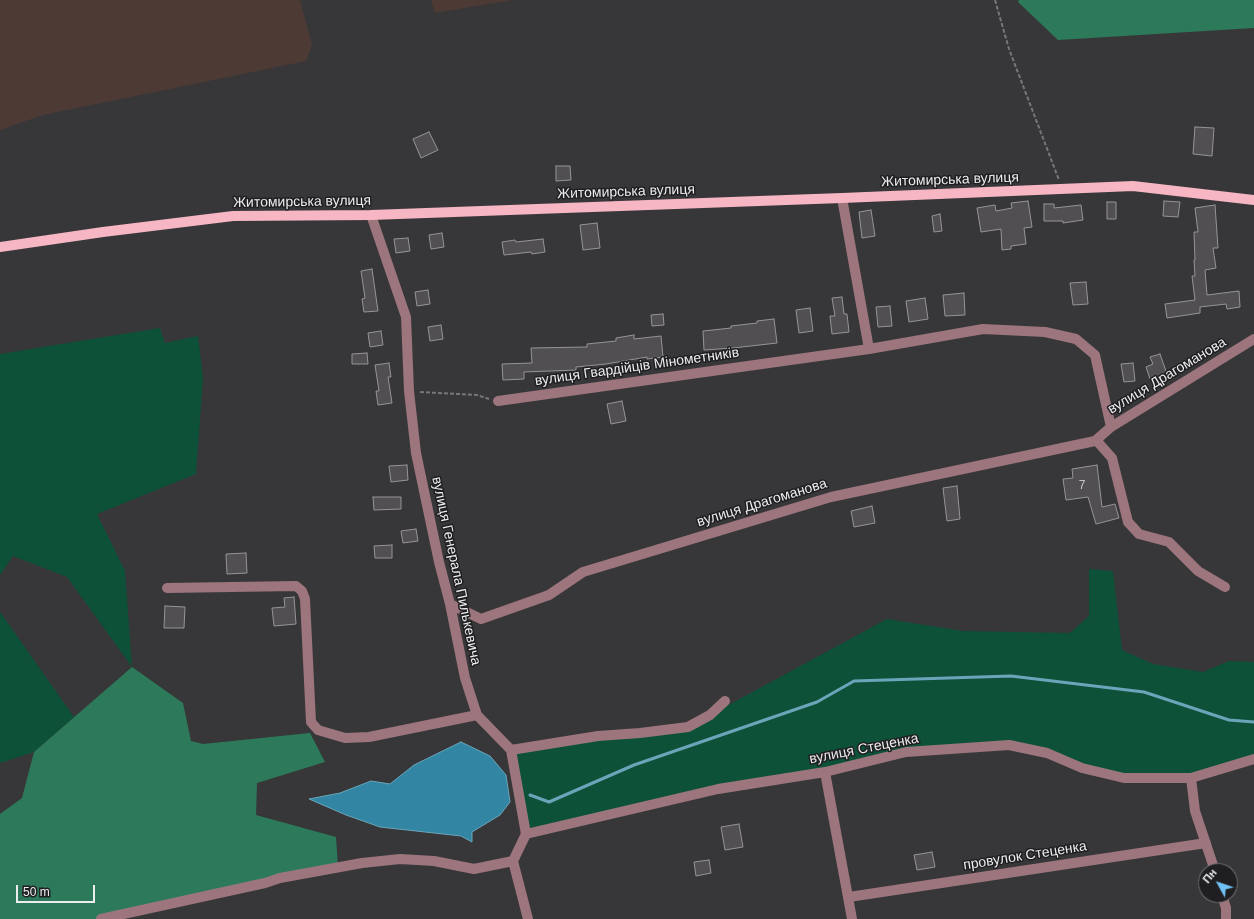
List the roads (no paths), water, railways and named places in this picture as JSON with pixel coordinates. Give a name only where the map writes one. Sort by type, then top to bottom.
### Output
[{"type":"main road","name":"Житомирська вулиця","points":[[0,247],[103,232],[233,216],[372,215],[1133,186],[1254,200]]},
{"type":"street","points":[[842,198],[868,349]]},
{"type":"street","name":"вулиця Генерала Пилькевича","points":[[372,215],[406,317],[409,391],[416,453],[465,678],[477,715],[511,750]]},
{"type":"street","name":"вулиця Гвардійців Мінометників","points":[[498,401],[868,349],[983,329],[1045,332],[1076,339],[1095,355],[1111,427]]},
{"type":"street","name":"вулиця Драгоманова","points":[[450,604],[481,619],[549,595],[583,572],[831,497],[1096,440],[1111,427],[1254,339]]},
{"type":"street","points":[[1096,440],[1112,458],[1128,522],[1139,534],[1169,542],[1198,571],[1225,587]]},
{"type":"street","points":[[167,588],[296,586],[302,591],[305,598],[311,722],[318,730],[345,738],[369,737],[477,715]]},
{"type":"street","points":[[528,919],[513,861],[526,834],[511,750],[598,736],[688,727],[710,715],[725,701]]},
{"type":"street","name":"вулиця Стеценка","points":[[526,834],[718,790],[824,772],[906,752],[1008,744],[1047,753],[1082,768],[1124,778],[1190,778],[1254,760]]},
{"type":"street","points":[[824,772],[852,919]]},
{"type":"street","points":[[1190,778],[1195,811],[1212,863]]},
{"type":"street","name":"провулок Стеценка","points":[[849,897],[1206,843]]},
{"type":"street","points":[[101,919],[265,883],[280,878],[362,863],[400,859],[434,861],[474,869],[513,861]]},
{"type":"street","points":[[1224,903],[1226,919]]},
{"type":"water","points":[[461,742],[490,756],[506,775],[510,802],[500,815],[472,832],[472,842],[461,836],[380,827],[346,815],[309,799],[340,793],[371,781],[390,784],[414,765]]},
{"type":"waterway","points":[[530,795],[549,802],[634,765],[817,702],[854,681],[1011,676],[1144,692],[1229,720],[1254,722]]}]
